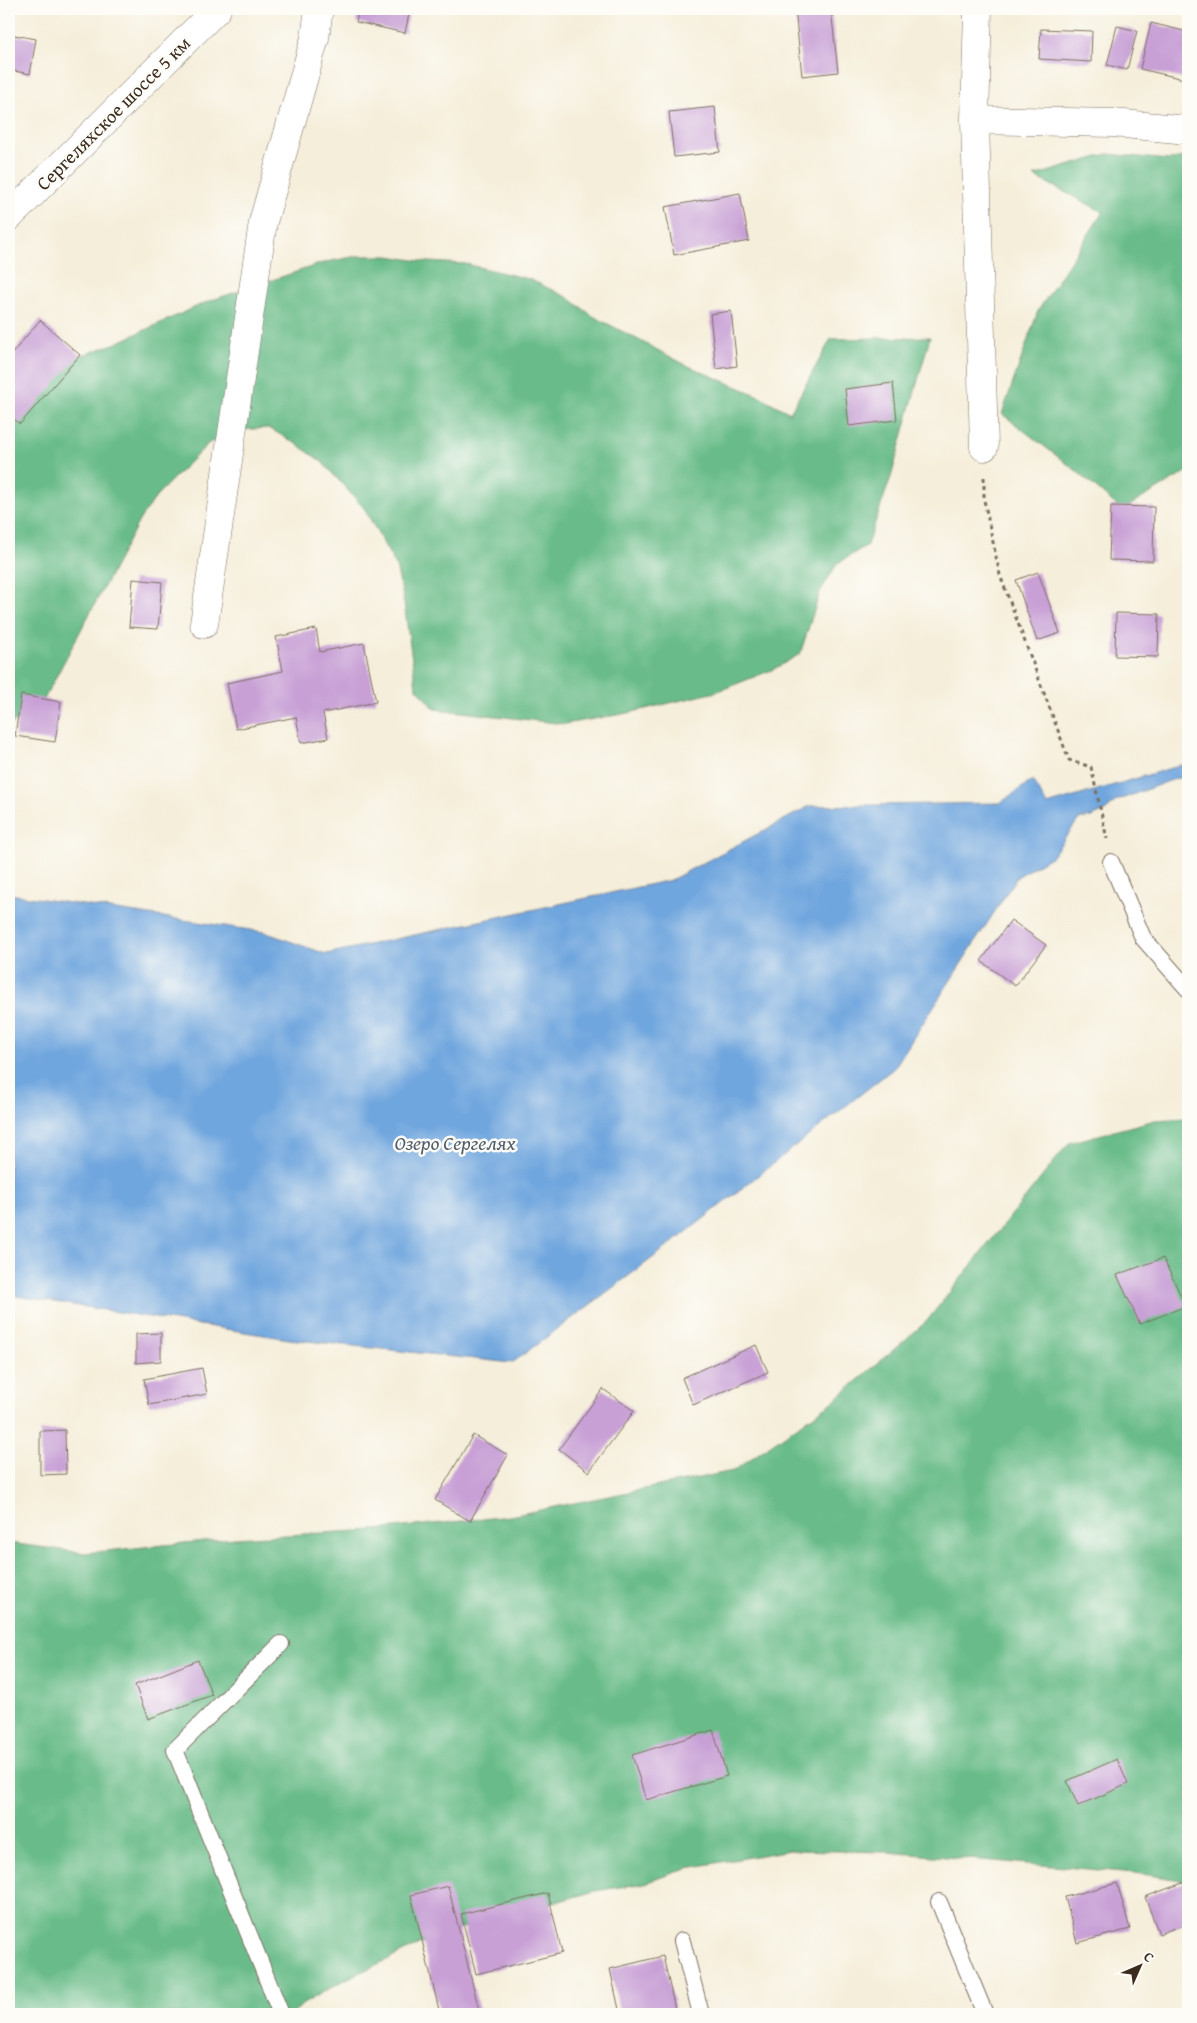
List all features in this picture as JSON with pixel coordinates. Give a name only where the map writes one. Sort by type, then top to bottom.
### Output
[{"type":"street","name":"Сергеляхское шоссе 5 км","points":[[9,217],[217,9]]},
{"type":"street","points":[[204,624],[263,222],[315,38],[319,9]]},
{"type":"street","points":[[978,9],[975,120],[984,447]]},
{"type":"street","points":[[975,120],[1113,123],[1188,130]]},
{"type":"lane","points":[[1111,862],[1143,938],[1188,990]]},
{"type":"lane","points":[[281,1644],[175,1750],[281,2014]]},
{"type":"lane","points":[[939,1902],[986,2014]]},
{"type":"lane","points":[[682,1941],[701,2014]]},
{"type":"path","points":[[984,447],[984,500],[1000,575],[1069,760],[1091,767],[1111,862]]},
{"type":"green space","points":[[1108,154],[1170,160],[1188,156],[1188,471],[1122,510],[1074,469],[1002,414],[1038,311],[1103,212],[1034,176]]},
{"type":"green space","points":[[358,256],[388,256],[427,262],[466,264],[529,279],[567,297],[593,316],[686,365],[759,396],[790,413],[831,339],[930,337],[891,477],[867,545],[837,564],[820,592],[800,654],[774,669],[716,692],[628,713],[565,724],[435,709],[416,687],[403,596],[396,566],[364,508],[321,461],[295,443],[269,428],[237,430],[209,443],[159,493],[140,519],[42,703],[9,726],[9,388],[51,366],[114,344],[209,301],[326,262]]},
{"type":"green space","points":[[1188,1118],[1188,1881],[1135,1873],[887,1852],[790,1850],[687,1868],[645,1883],[595,1891],[463,1928],[421,1944],[342,1981],[303,2004],[293,2014],[9,2014],[9,1543],[85,1553],[234,1538],[375,1530],[510,1516],[733,1471],[830,1404],[926,1322],[1069,1143],[1155,1120]]},
{"type":"water","name":"Озеро Сергелях","points":[[1188,763],[1188,775],[1116,801],[1105,811],[1092,817],[1079,819],[1052,856],[1017,877],[894,1068],[674,1242],[512,1363],[289,1339],[9,1295],[9,894],[264,932],[326,954],[671,880],[810,806],[1000,803],[1033,780],[1047,805]]},
{"type":"building","points":[[359,9],[410,9],[405,33],[356,22]]},
{"type":"building","points":[[795,9],[831,9],[838,72],[802,76]]},
{"type":"building","points":[[1151,23],[1188,32],[1188,80],[1140,69]]},
{"type":"building","points":[[1117,26],[1137,31],[1127,70],[1107,65]]},
{"type":"building","points":[[1041,29],[1092,31],[1091,62],[1039,59]]},
{"type":"building","points":[[9,34],[36,39],[30,74],[9,70]]},
{"type":"building","points":[[715,107],[720,152],[674,157],[669,112]]},
{"type":"building","points":[[740,193],[749,241],[674,255],[665,207]]},
{"type":"building","points":[[731,311],[737,366],[716,369],[710,314]]},
{"type":"building","points":[[40,320],[80,355],[20,424],[9,415],[9,357]]},
{"type":"building","points":[[893,383],[897,420],[849,426],[845,389]]},
{"type":"building","points":[[1111,506],[1154,507],[1153,561],[1109,560]]},
{"type":"building","points":[[1038,572],[1060,633],[1037,641],[1016,580]]},
{"type":"building","points":[[133,579],[162,582],[158,629],[129,627]]},
{"type":"building","points":[[1116,613],[1159,614],[1158,657],[1115,656]]},
{"type":"building","points":[[316,629],[320,652],[364,643],[376,702],[323,713],[328,738],[301,743],[296,717],[236,729],[227,683],[283,671],[276,637]]},
{"type":"building","points":[[21,695],[61,702],[55,742],[15,736]]},
{"type":"building","points":[[1011,920],[1046,945],[1015,986],[981,961]]},
{"type":"building","points":[[1163,1258],[1186,1306],[1140,1324],[1117,1275]]},
{"type":"building","points":[[161,1333],[161,1361],[136,1363],[136,1334]]},
{"type":"building","points":[[756,1345],[768,1372],[693,1405],[682,1378]]},
{"type":"building","points":[[202,1368],[207,1394],[149,1405],[144,1379]]},
{"type":"building","points":[[603,1389],[634,1411],[589,1472],[559,1449]]},
{"type":"building","points":[[65,1430],[66,1474],[40,1475],[40,1431]]},
{"type":"building","points":[[473,1435],[508,1455],[470,1521],[435,1500]]},
{"type":"building","points":[[198,1660],[212,1695],[148,1719],[135,1685]]},
{"type":"building","points":[[713,1730],[727,1776],[646,1800],[632,1755]]},
{"type":"building","points":[[1117,1759],[1128,1784],[1078,1806],[1067,1781]]},
{"type":"building","points":[[1188,1881],[1188,1923],[1159,1934],[1145,1897]]},
{"type":"building","points":[[1117,1883],[1130,1929],[1077,1943],[1065,1897]]},
{"type":"building","points":[[448,1886],[480,2014],[440,2014],[411,1895]]},
{"type":"building","points":[[548,1893],[562,1953],[476,1974],[461,1914]]},
{"type":"building","points":[[663,1956],[675,2009],[652,2014],[620,2014],[610,1969]]}]
